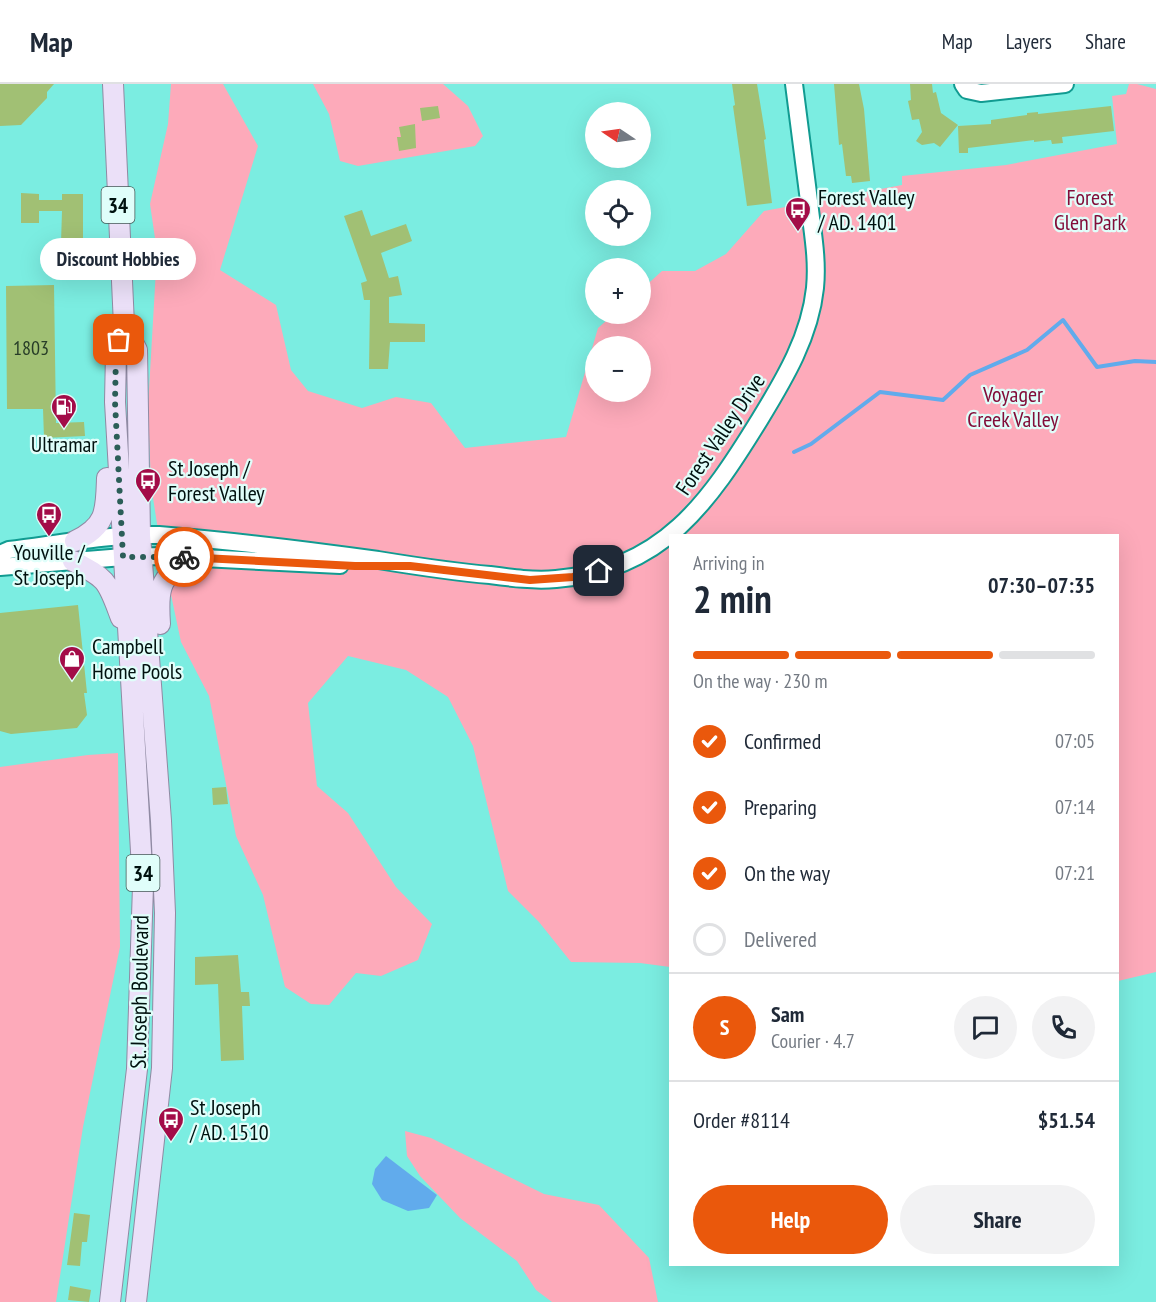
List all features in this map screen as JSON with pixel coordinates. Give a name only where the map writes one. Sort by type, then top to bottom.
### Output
[{"type":"main road","name":"St. Joseph Boulevard","points":[[113,84],[124,325],[116,353],[115,402],[133,556],[165,913],[162,1068],[136,1302]]},
{"type":"main road","name":"St. Joseph Boulevard","points":[[124,325],[137,350],[131,536]]},
{"type":"main road","points":[[75,541],[88,535],[100,522],[106,508],[107,425],[115,402]]},
{"type":"main road","name":"St. Joseph Boulevard","points":[[110,1302],[136,1078],[143,886],[129,640],[133,556]]},
{"type":"main road","points":[[165,913],[174,884],[158,599],[166,576],[206,558]]},
{"type":"main road","points":[[73,561],[104,578],[109,585],[129,640]]},
{"type":"street","name":"Forest Valley Drive","points":[[672,534],[710,495],[783,382],[796,356],[811,308],[815,287],[816,247],[794,84]]},
{"type":"street","points":[[963,84],[967,90],[981,93],[1065,84]]},
{"type":"street","name":"Forest Valley Drive","points":[[0,554],[9,550],[131,536],[287,548],[530,580],[573,577],[613,567],[639,555],[669,536]]},
{"type":"street","name":"Forest Valley Drive","points":[[0,567],[133,556],[355,566],[410,566]]},
{"type":"green space","points":[[171,84],[223,84],[258,146],[220,270],[276,305],[291,370],[308,391],[362,408],[396,397],[431,403],[465,448],[566,437],[585,372],[585,402],[651,402],[651,336],[596,336],[598,328],[603,324],[651,324],[651,281],[662,271],[695,271],[726,254],[764,211],[902,185],[902,176],[1006,165],[1117,144],[1112,96],[1126,94],[1129,84],[1156,89],[1156,972],[1119,981],[1119,534],[669,534],[669,967],[640,963],[571,962],[539,922],[508,891],[473,746],[448,697],[406,670],[348,656],[308,703],[317,786],[348,813],[396,887],[432,924],[418,960],[381,976],[356,973],[329,1005],[311,1004],[285,987],[263,895],[236,836],[209,696],[181,642],[160,543],[151,485],[148,407],[157,252],[150,204],[168,124]]},
{"type":"green space","points":[[313,84],[443,84],[468,106],[483,136],[475,146],[358,166],[340,161],[329,114]]},
{"type":"green space","points":[[118,753],[120,947],[83,1127],[56,1302],[0,1302],[0,767]]},
{"type":"green space","points":[[405,1131],[431,1138],[544,1194],[599,1205],[649,1258],[658,1302],[552,1302],[536,1290],[517,1261],[460,1218],[420,1176],[407,1156]]},
{"type":"water","points":[[386,1156],[437,1195],[429,1208],[408,1211],[382,1200],[372,1184],[375,1169]]},
{"type":"building","points":[[0,84],[54,84],[47,92],[47,98],[21,125],[0,126]]},
{"type":"building","points":[[732,84],[757,84],[766,139],[764,140],[772,203],[747,206]]},
{"type":"building","points":[[834,84],[859,84],[864,109],[870,181],[852,183],[851,176],[846,176],[842,144],[839,145]]},
{"type":"building","points":[[910,84],[932,84],[941,113],[958,125],[940,147],[934,143],[922,145],[916,141],[922,132],[919,119],[912,120],[908,101],[911,100]]},
{"type":"building","points":[[438,106],[440,118],[422,121],[420,108]]},
{"type":"building","points":[[1111,106],[1114,131],[1062,137],[1063,143],[1052,144],[1051,140],[1034,142],[1034,140],[968,148],[968,153],[959,153],[958,126],[991,124],[991,120],[1027,115],[1027,113],[1038,112],[1038,114]]},
{"type":"building","points":[[415,124],[416,148],[399,151],[397,137],[401,137],[399,127]]},
{"type":"building","points":[[21,193],[39,194],[39,200],[62,200],[62,194],[83,194],[83,243],[61,243],[62,211],[39,211],[39,223],[21,223]]},
{"type":"building","points":[[362,210],[371,236],[406,224],[412,241],[381,253],[389,278],[398,276],[402,295],[389,297],[389,323],[425,324],[425,342],[390,342],[388,369],[369,369],[370,300],[364,300],[361,283],[367,281],[344,216]]},
{"type":"building","points":[[54,285],[56,423],[84,422],[85,436],[44,438],[43,409],[7,409],[6,286]]},
{"type":"building","points":[[78,605],[87,715],[77,728],[11,734],[0,731],[0,613]]},
{"type":"building","points":[[226,787],[228,804],[213,805],[212,788]]},
{"type":"building","points":[[238,955],[241,992],[249,992],[250,1006],[242,1006],[244,1060],[221,1061],[218,984],[195,985],[195,957]]},
{"type":"building","points":[[74,1213],[90,1215],[87,1242],[82,1242],[80,1266],[67,1265]]},
{"type":"building","points":[[70,1286],[91,1290],[89,1302],[68,1300]]},
{"type":"waterway","points":[[794,452],[811,444],[880,392],[943,400],[970,375],[1027,350],[1063,320],[1097,367],[1135,361],[1156,362]]},
{"type":"way so far","points":[[119,340],[116,353],[115,402],[123,557],[184,557]]},
{"type":"place","name":"Forest Valley / AD. 1401","points":[[798,233]]},
{"type":"place","name":"Discount Hobbies","points":[[119,340]]},
{"type":"place","name":"Ultramar","points":[[64,430]]},
{"type":"place","name":"St Joseph / Forest Valley","points":[[148,504]]},
{"type":"place","name":"Youville / St Joseph","points":[[49,538]]},
{"type":"place","name":"Campbell Home Pools","points":[[72,682]]},
{"type":"place","name":"St Joseph / AD. 1510","points":[[171,1143]]},
{"type":"route","points":[[184,557],[355,566],[410,566],[530,580],[573,577],[599,571]]},
{"type":"park label","name":"Forest Glen Park","points":[[1090,210]]},
{"type":"park label","name":"Voyager Creek Valley","points":[[1013,406]]}]
